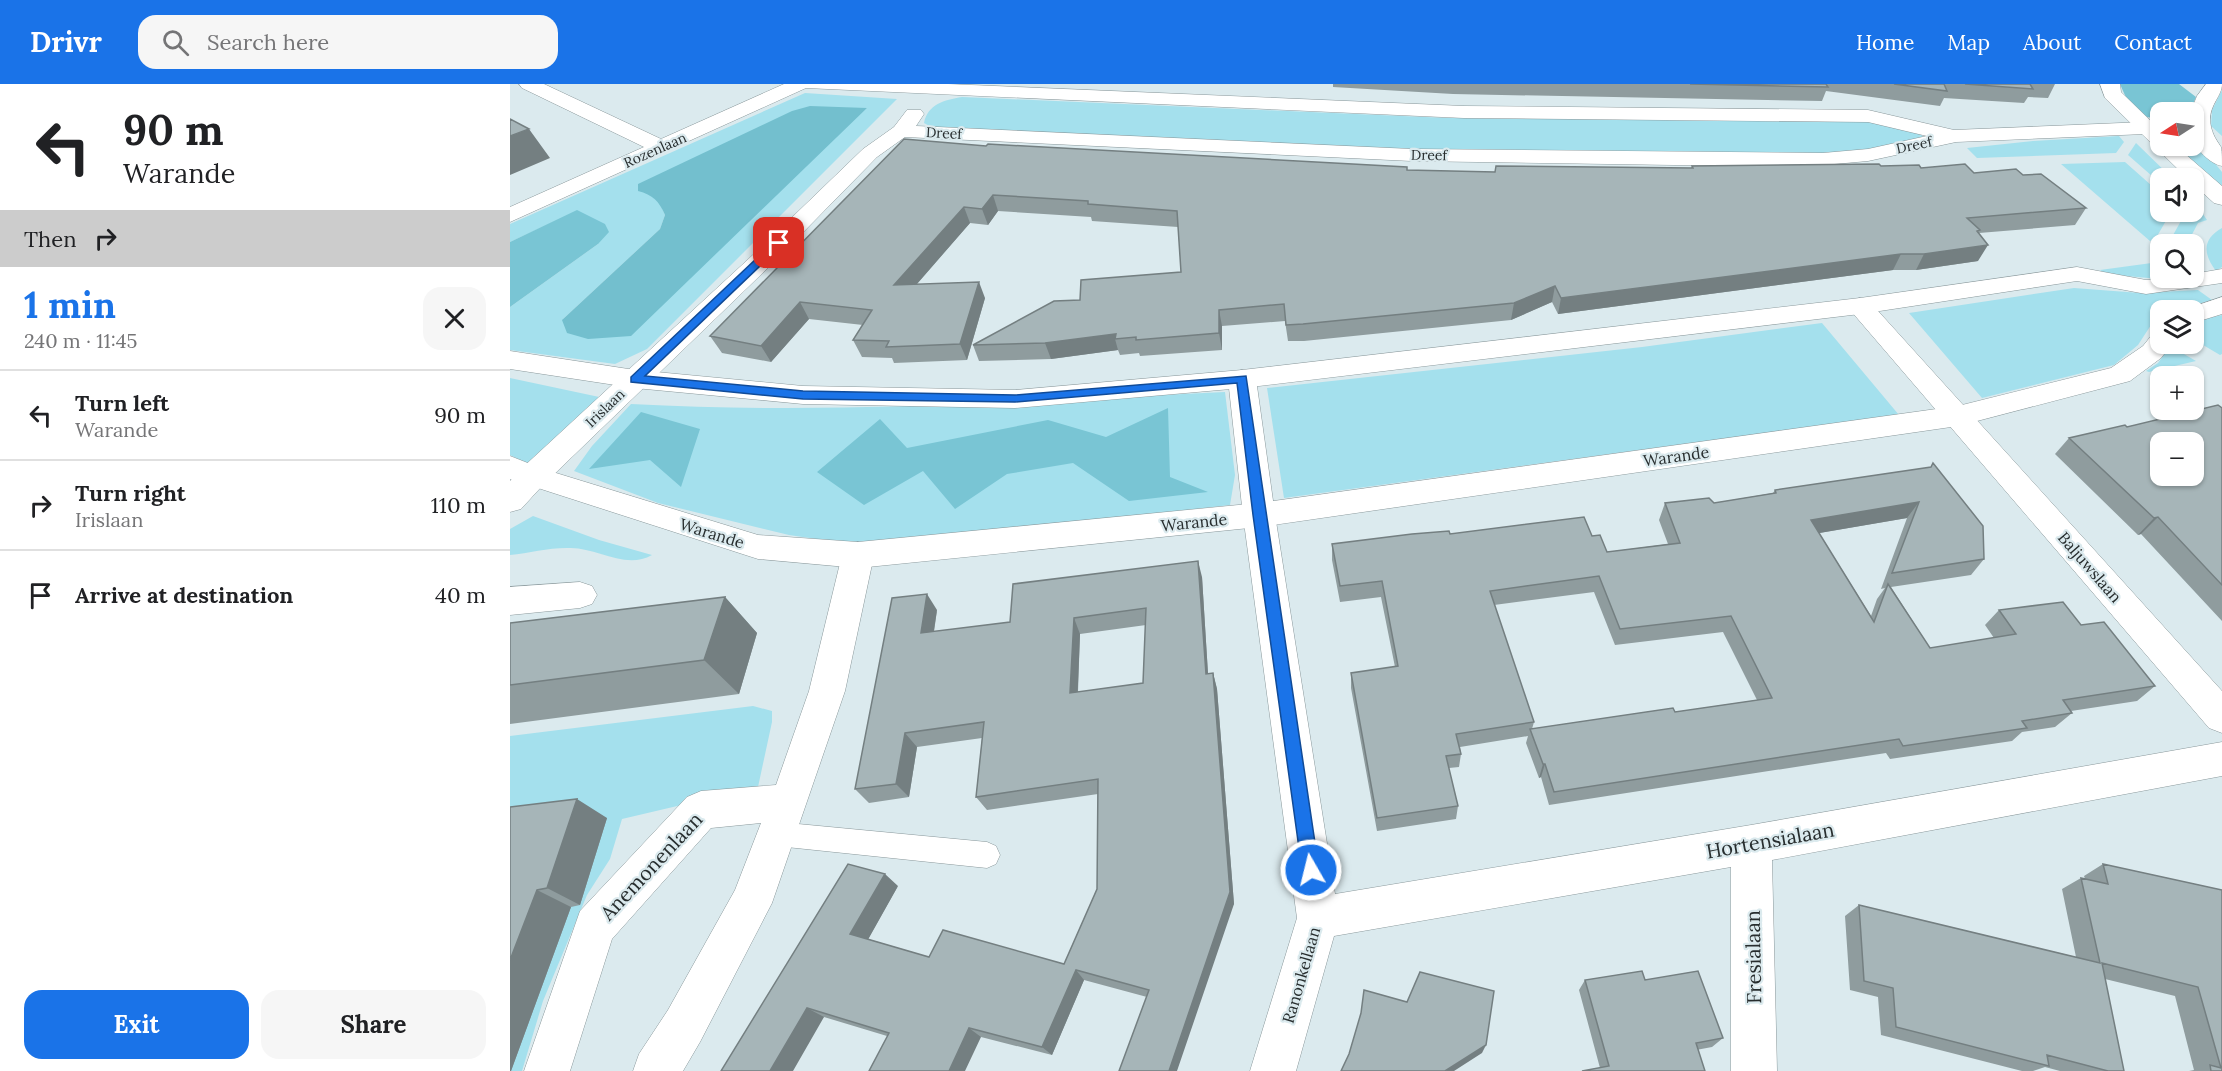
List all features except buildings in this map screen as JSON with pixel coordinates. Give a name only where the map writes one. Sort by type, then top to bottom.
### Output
[{"type":"street","points":[[530,84],[661,147]]},
{"type":"street","name":"Rozenlaan","points":[[510,215],[800,84]]},
{"type":"street","points":[[812,84],[931,91]]},
{"type":"street","points":[[2110,84],[2112,94],[2150,132]]},
{"type":"street","points":[[2218,84],[2205,97],[2199,112],[2222,160]]},
{"type":"street","name":"Dreef","points":[[931,91],[1080,90],[1464,112],[1868,116],[1956,136]]},
{"type":"street","name":"Irislaan","points":[[510,501],[521,472],[635,379],[764,258],[870,153],[901,131],[931,91]]},
{"type":"street","name":"Dreef","points":[[901,131],[1412,155],[1741,160],[1822,159],[1868,155],[1956,136],[2150,135]]},
{"type":"street","points":[[2175,156],[2222,198]]},
{"type":"street","points":[[510,360],[635,379],[803,395],[1015,399],[1242,379],[1860,306],[2077,274],[2146,287],[2222,276]]},
{"type":"street","points":[[2204,311],[2222,305]]},
{"type":"street","points":[[1860,306],[1958,416]]},
{"type":"street","name":"Warande","points":[[521,472],[758,547],[858,555],[1259,515],[1958,416],[2120,375],[2150,353]]},
{"type":"street","name":"Ranonkellaan","points":[[1242,379],[1259,515],[1318,918],[1273,1071]]},
{"type":"street","name":"Baljuwslaan","points":[[1958,416],[2222,717]]},
{"type":"street","points":[[656,1071],[684,1026],[751,903],[827,691],[858,555]]},
{"type":"street","points":[[510,602],[580,595]]},
{"type":"street","name":"Hortensialaan","points":[[1318,918],[1752,844],[2222,759]]},
{"type":"street","name":"Anemonenlaan","points":[[547,1071],[595,926],[701,810],[783,818]]},
{"type":"street","name":"Fresialaan","points":[[1752,844],[1754,1071]]},
{"type":"lane","points":[[783,818],[987,855]]},
{"type":"shaded area","points":[[2120,84],[2179,84],[2196,97],[2194,102],[2150,102],[2150,118],[2134,109]]},
{"type":"shaded area","points":[[2222,90],[2222,136],[2211,126],[2212,110]]},
{"type":"shaded area","points":[[805,93],[897,99],[647,349],[615,364],[510,350],[510,307],[598,244],[577,211],[510,242],[510,224]],"holes":[[[867,108],[562,320],[660,229],[665,215],[660,203],[651,194]]]},
{"type":"shaded area","points":[[962,97],[1448,118],[1870,122],[1921,133],[1923,138],[1873,150],[1821,153],[1406,152],[933,128],[924,123],[933,107]]},
{"type":"shaded area","points":[[810,106],[867,108],[631,336],[588,339],[567,333],[562,320],[660,229],[665,215],[663,210],[652,197],[638,191],[638,184],[792,111]]},
{"type":"shaded area","points":[[2119,136],[2124,142],[2116,153],[1977,158],[1967,148],[2033,141]]},
{"type":"shaded area","points":[[2136,143],[2162,168],[2150,168],[2150,174],[2128,155]]},
{"type":"shaded area","points":[[2204,150],[2222,172],[2222,189],[2204,173],[2204,168],[2198,168],[2184,156],[2204,156]]},
{"type":"shaded area","points":[[2125,162],[2150,184],[2150,222],[2165,222],[2158,234],[2150,234],[2150,241],[2061,164]]},
{"type":"shaded area","points":[[577,210],[605,224],[609,232],[598,244],[510,307],[510,242]]},
{"type":"shaded area","points":[[2180,222],[2201,222],[2198,223],[2192,234],[2174,234]]},
{"type":"shaded area","points":[[2222,228],[2222,267],[2216,271],[2209,259],[2207,247],[2211,237]]},
{"type":"shaded area","points":[[2150,263],[2150,278],[2105,274],[2100,270]]},
{"type":"shaded area","points":[[2074,288],[2140,293],[2198,290],[2212,300],[2204,302],[2204,300],[2150,300],[2150,327],[2138,345],[2114,365],[1982,398],[1909,313]]},
{"type":"shaded area","points":[[2222,315],[2222,354],[2220,355],[2204,346],[2204,319]]},
{"type":"shaded area","points":[[1822,323],[1899,415],[1284,498],[1267,388],[1642,347]]},
{"type":"shaded area","points":[[2164,354],[2184,354],[2196,361],[2175,366],[2154,366]]},
{"type":"shaded area","points":[[510,378],[604,398],[530,465],[510,455]]},
{"type":"shaded area","points":[[1225,392],[1235,475],[1230,505],[872,547],[789,535],[658,503],[574,471],[592,446],[631,404],[780,408],[928,406]]},
{"type":"shaded area","points":[[1168,408],[1170,477],[1208,492],[1129,501],[1073,463],[1007,474],[955,509],[923,471],[864,505],[817,472],[880,419],[907,448],[1048,420],[1106,437]]},
{"type":"shaded area","points":[[641,412],[700,429],[681,487],[650,460],[589,469]]},
{"type":"shaded area","points":[[533,516],[599,540],[652,555],[632,560],[581,549],[563,548],[510,555],[510,529]]},
{"type":"shaded area","points":[[753,706],[772,711],[772,722],[758,787],[622,819],[610,859],[587,895],[543,1001],[522,1071],[510,1071],[510,736]]},
{"type":"route","points":[[779,243],[635,379],[803,395],[1015,399],[1242,379],[1259,515],[1311,870]]}]
